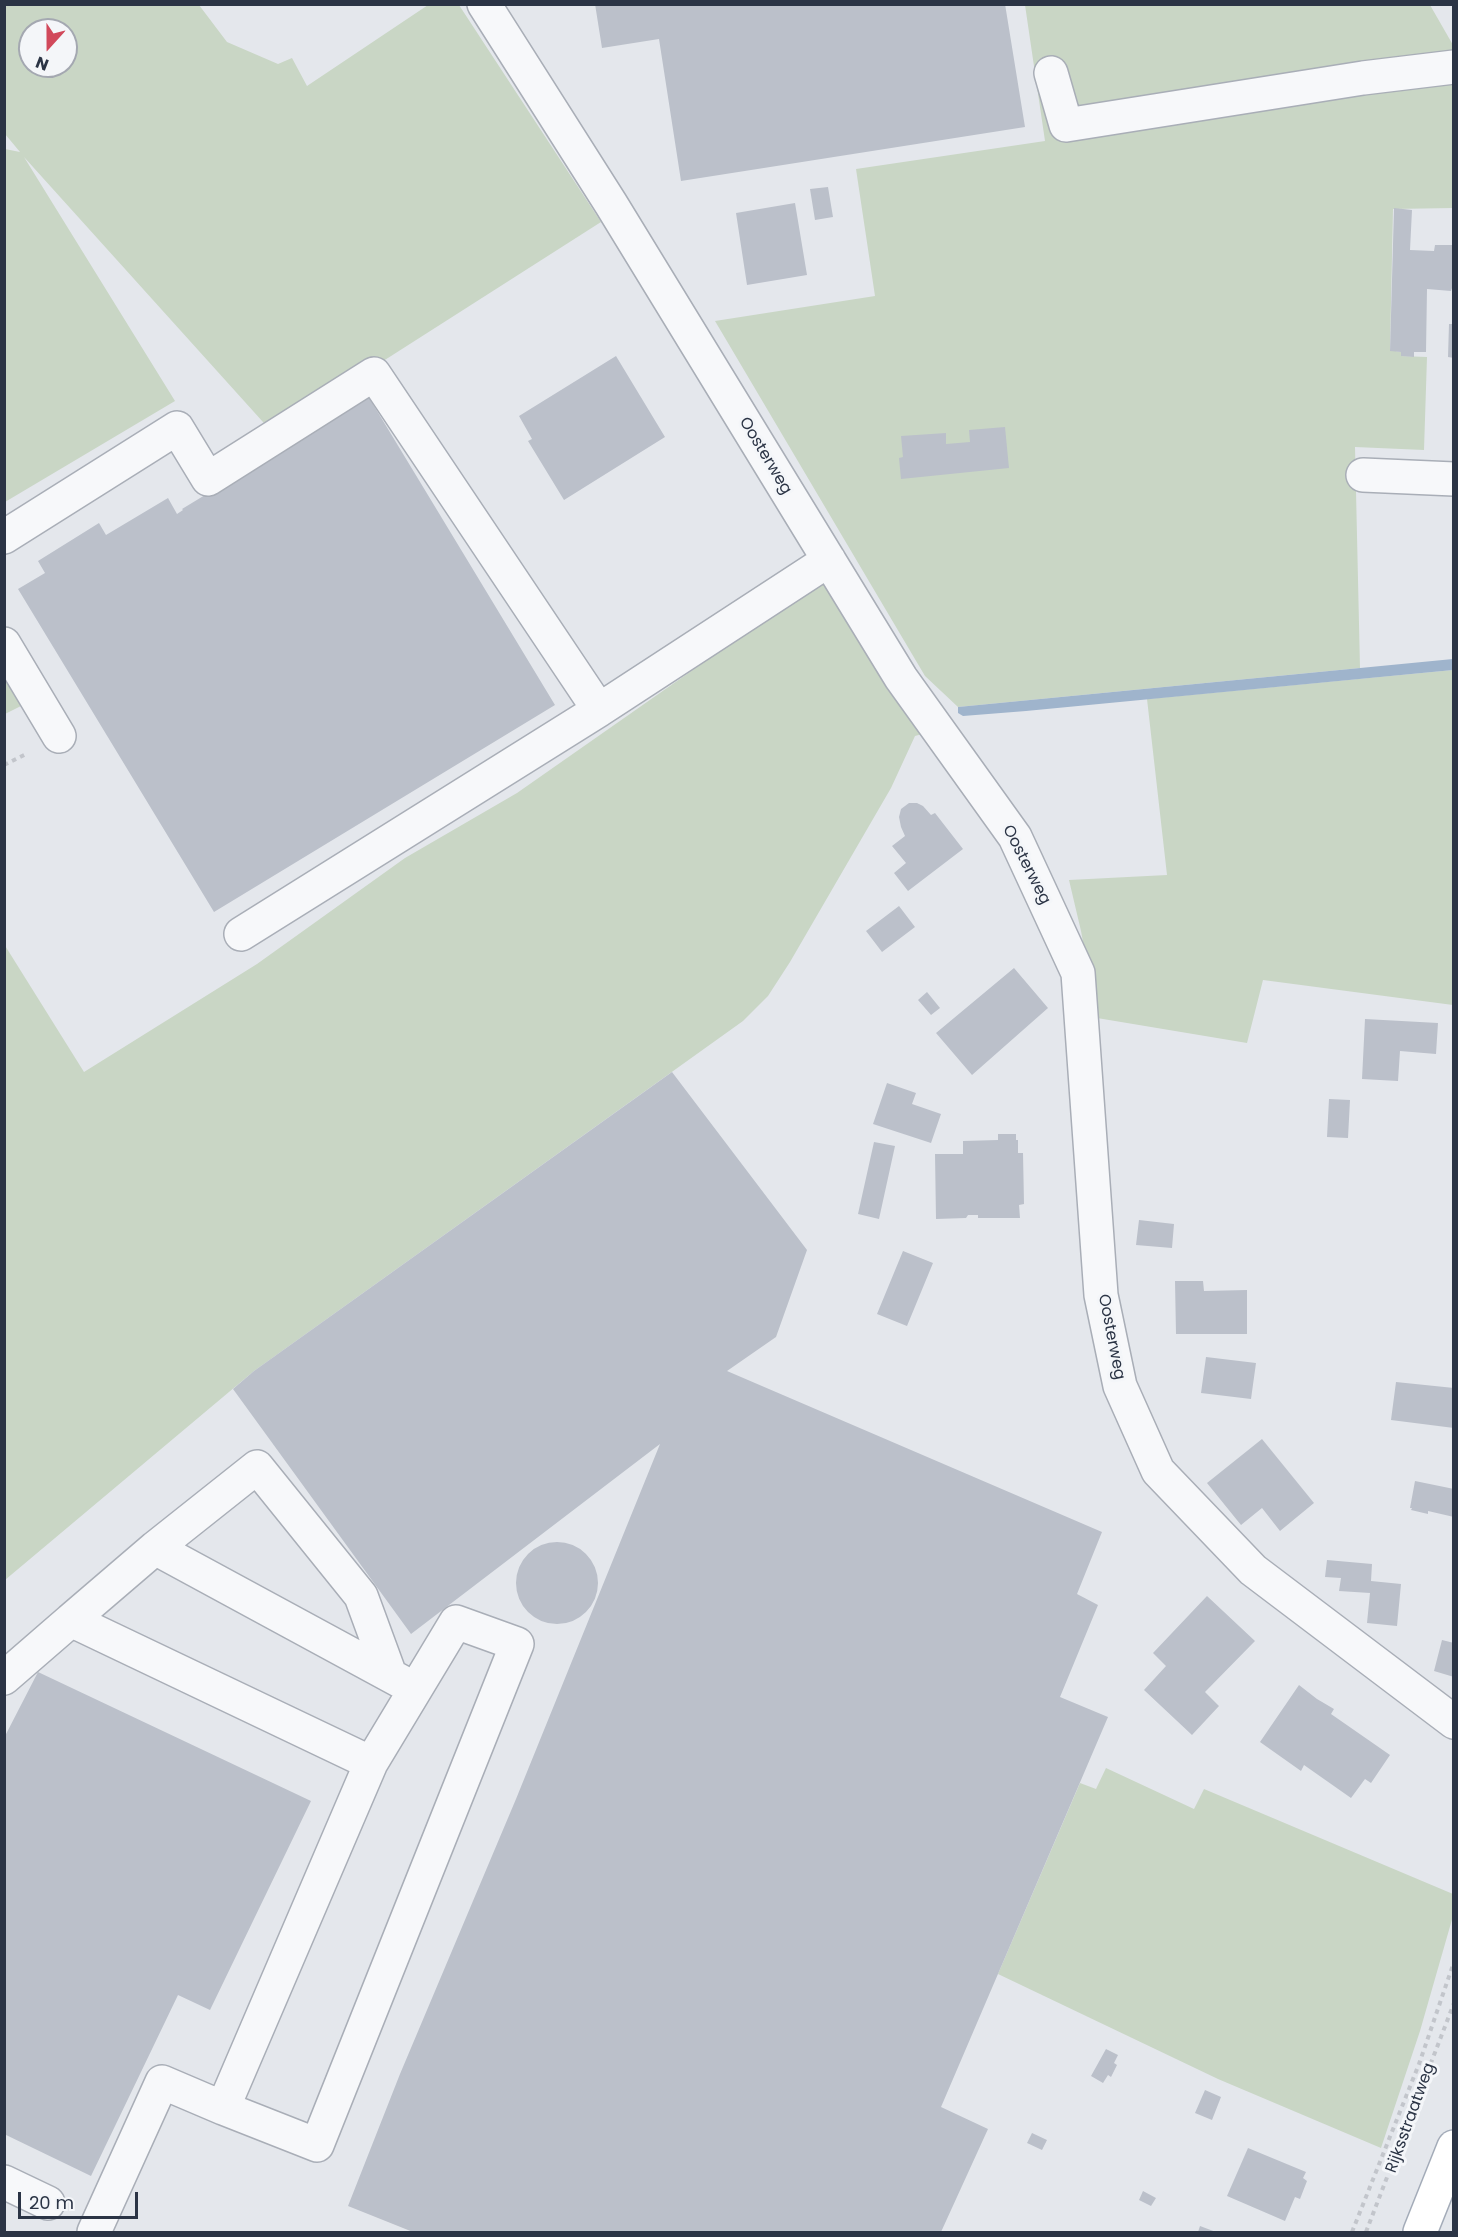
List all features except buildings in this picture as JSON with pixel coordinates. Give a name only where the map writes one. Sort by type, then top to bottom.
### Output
[{"type":"main road","points":[[1420,2232],[1454,2147]]},
{"type":"street","name":"Oosterweg","points":[[484,4],[611,204],[901,678],[1015,837],[1078,973],[1101,1295],[1120,1386],[1158,1471],[1253,1570],[1454,1722]]},
{"type":"street","points":[[1052,73],[1066,125],[1363,78],[1454,67]]},
{"type":"street","points":[[4,537],[177,428],[208,479],[374,374],[599,710]]},
{"type":"street","points":[[1364,476],[1454,480]]},
{"type":"street","points":[[240,934],[599,710],[829,560]]},
{"type":"street","points":[[4,644],[59,736]]},
{"type":"street","points":[[4,1678],[155,1548],[257,1467],[361,1596],[403,1682]]},
{"type":"street","points":[[155,1548],[403,1682]]},
{"type":"street","points":[[71,1620],[370,1763]]},
{"type":"street","points":[[94,2232],[162,2082],[223,2108],[316,2145],[517,1644],[456,1622],[403,1682],[223,2108]]},
{"type":"street","points":[[4,2182],[48,2203]]},
{"type":"path","points":[[1352,2232],[1419,2064],[1454,1962]]},
{"type":"path","name":"Rijksstraatweg","points":[[1366,2232],[1454,2003]]},
{"type":"green space","points":[[4,5],[199,5],[227,42],[278,64],[292,58],[307,86],[428,5],[459,5],[601,222],[272,432],[24,157],[175,401],[5,502],[5,149],[20,152],[5,134]]},
{"type":"green space","points":[[1025,5],[1430,5],[1453,45],[1453,208],[1393,209],[1390,350],[1401,352],[1401,356],[1427,357],[1424,450],[1355,447],[1360,668],[958,707],[925,676],[715,321],[875,296],[856,169],[1045,141]]},
{"type":"green space","points":[[827,576],[922,734],[915,736],[891,788],[768,996],[743,1021],[254,1371],[5,1580],[4,944],[84,1072],[257,964],[405,858],[517,793]]},
{"type":"green space","points":[[1453,670],[1453,1005],[1263,980],[1247,1043],[1097,1018],[1069,880],[1167,875],[1147,699]]},
{"type":"green space","points":[[4,674],[23,705],[5,714],[4,714]]},
{"type":"green space","points":[[1106,1768],[1194,1809],[1204,1789],[1453,1894],[1453,1916],[1420,2031],[1381,2148],[1218,2079],[998,1974],[1080,1783],[1096,1789]]},
{"type":"water","points":[[1453,659],[1453,670],[1026,711],[963,716],[958,713],[958,707]]}]
